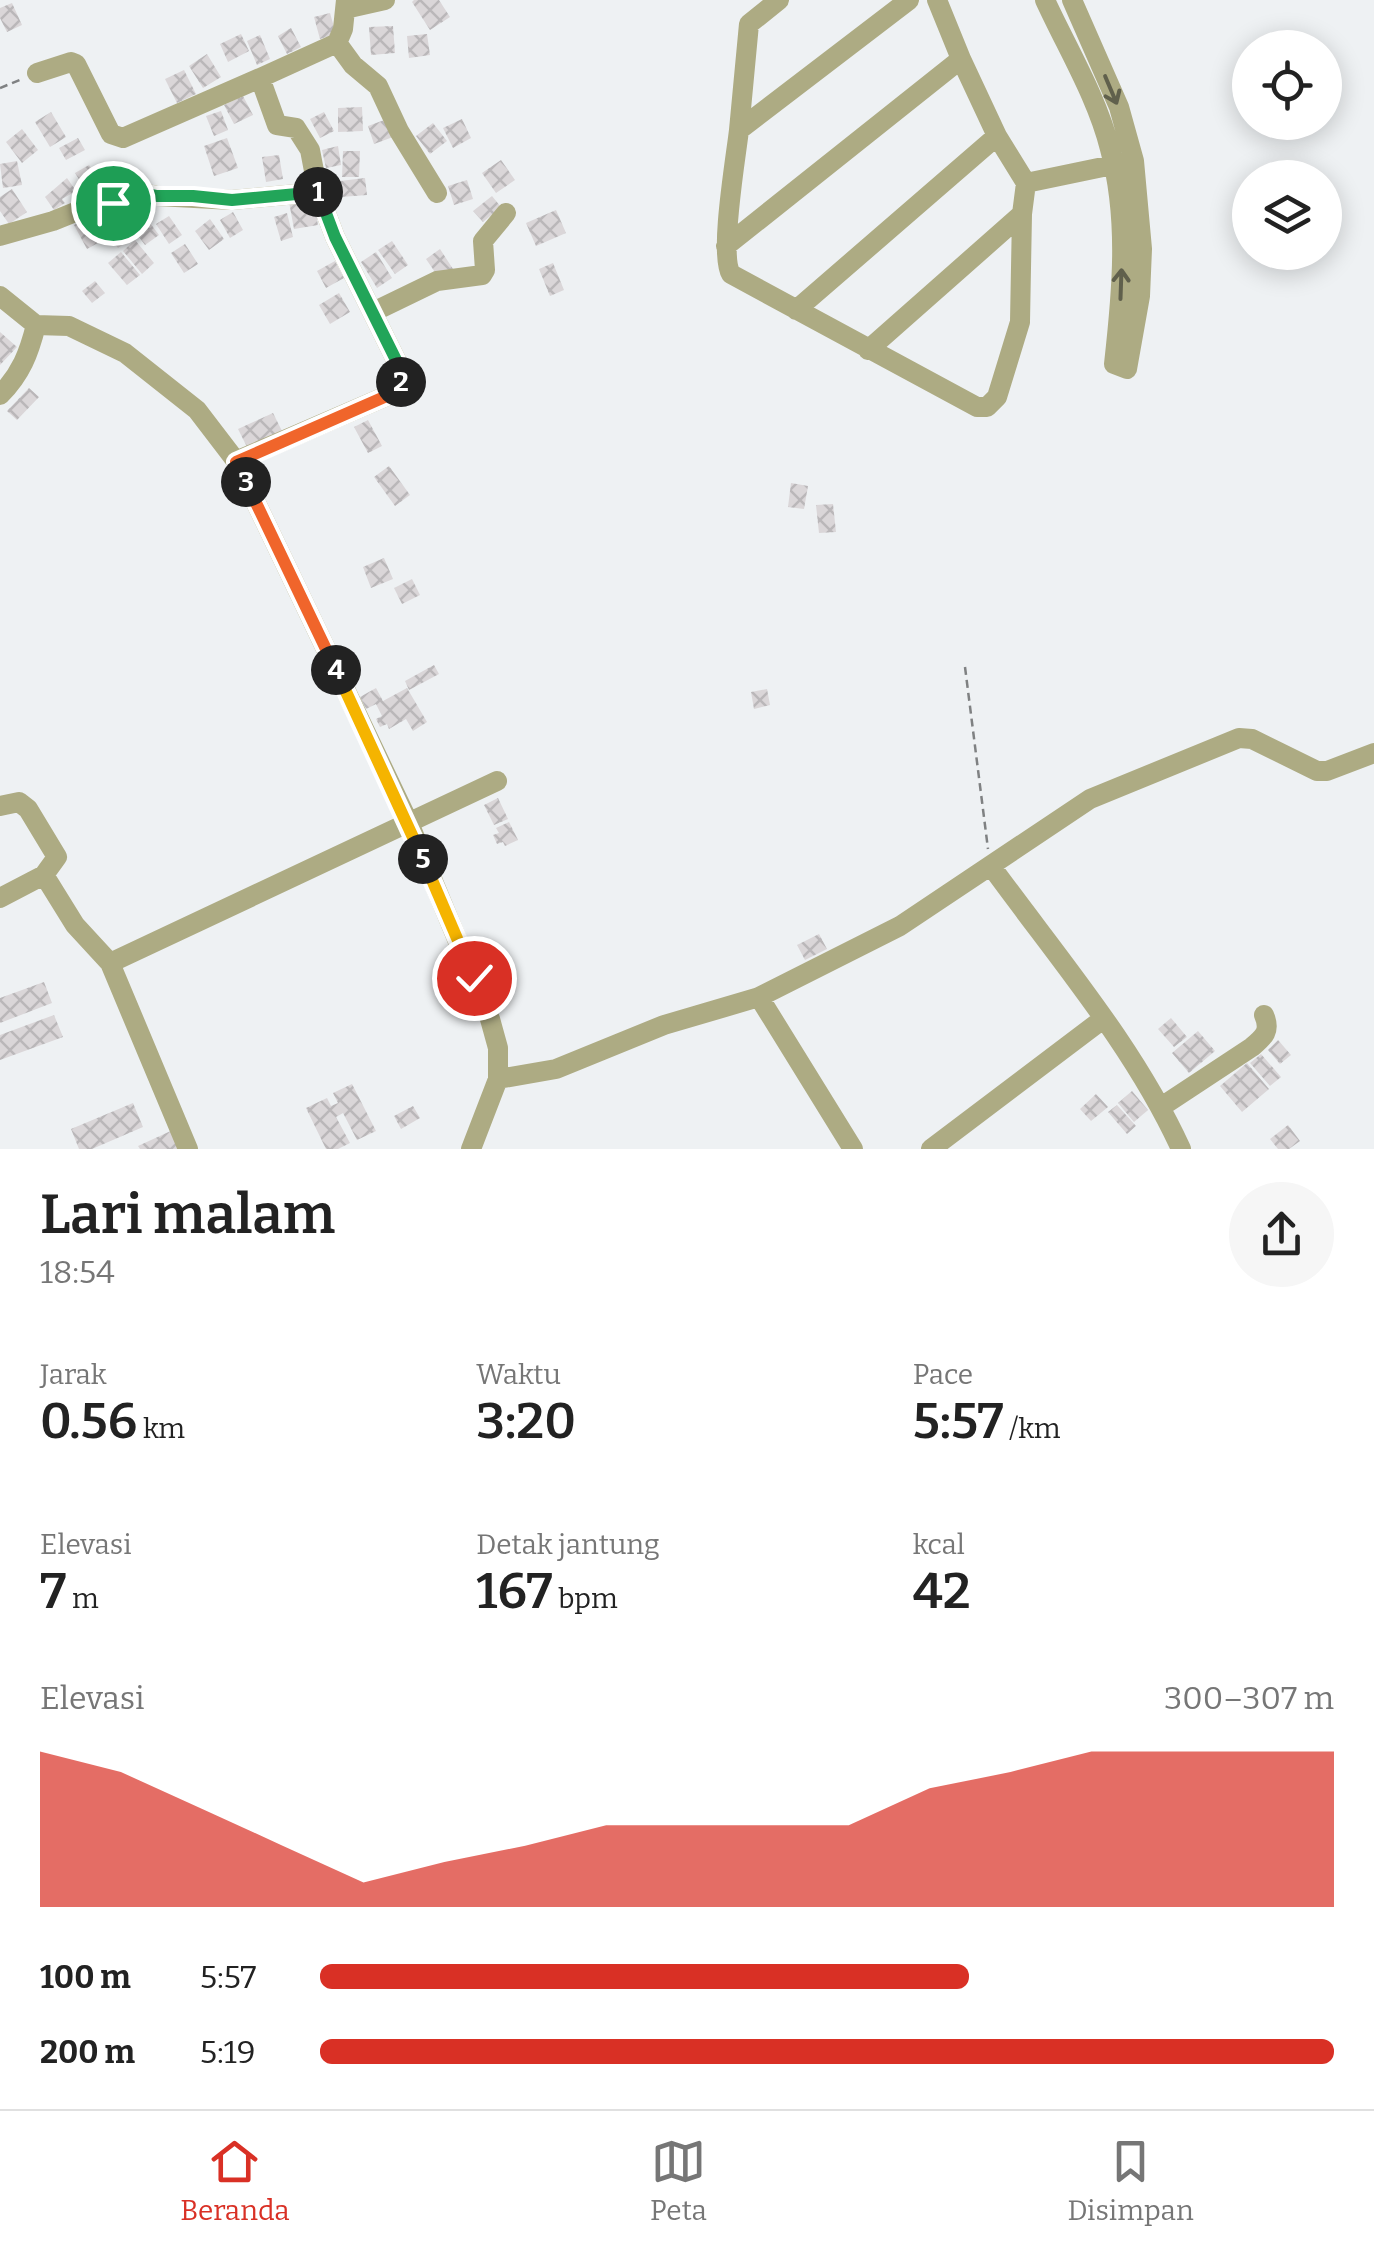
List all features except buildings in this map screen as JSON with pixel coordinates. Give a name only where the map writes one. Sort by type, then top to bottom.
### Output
[{"type":"street","points":[[385,0],[346,4],[337,43],[353,65],[378,86],[399,131],[437,193]]},
{"type":"street","points":[[752,0],[726,266],[731,274],[977,407],[992,404],[1020,322],[1026,183],[997,136],[937,0]]},
{"type":"street","points":[[748,24],[779,0]]},
{"type":"street","points":[[739,130],[909,0]]},
{"type":"street","points":[[1045,0],[1124,163],[1123,244],[1114,364],[1126,369],[1142,265],[1118,107],[1072,0]]},
{"type":"street","points":[[38,72],[76,64],[111,134],[123,138],[337,43]]},
{"type":"street","points":[[726,246],[961,59]]},
{"type":"street","points":[[236,462],[399,388],[402,380],[399,366],[335,237],[318,192],[310,150],[296,128],[277,125],[260,78]]},
{"type":"street","points":[[796,310],[997,136]]},
{"type":"street","points":[[1026,183],[1124,163]]},
{"type":"street","points":[[0,236],[100,202],[116,203],[143,193],[232,200],[318,192]]},
{"type":"street","points":[[373,312],[438,281],[482,275],[483,241],[506,213]]},
{"type":"street","points":[[868,350],[1022,214]]},
{"type":"street","points":[[0,296],[36,325],[69,326],[125,353],[196,410],[236,462],[409,823],[490,1019],[498,1048],[498,1078],[471,1149]]},
{"type":"street","points":[[0,395],[15,380],[30,352],[36,325]]},
{"type":"street","points":[[498,1078],[556,1069],[664,1025],[759,996],[900,926],[1111,788],[1166,770],[1239,738],[1252,739],[1317,771],[1327,771],[1374,753]]},
{"type":"street","points":[[110,963],[497,781]]},
{"type":"street","points":[[0,806],[20,802],[28,809],[57,857],[44,875],[4,896],[0,916]]},
{"type":"street","points":[[990,866],[1103,1019],[1161,1107],[1181,1149]]},
{"type":"street","points":[[44,875],[74,925],[110,963],[188,1149]]},
{"type":"street","points":[[759,996],[853,1149]]},
{"type":"street","points":[[1161,1107],[1252,1048],[1268,1028],[1264,1014]]},
{"type":"street","points":[[932,1149],[1103,1019]]},
{"type":"path","points":[[0,88],[38,72]]},
{"type":"path","points":[[965,666],[990,866]]},
{"type":"route","points":[[113,203],[143,193],[232,200],[318,192],[402,380],[389,395],[236,462],[409,823],[474,978]]}]
